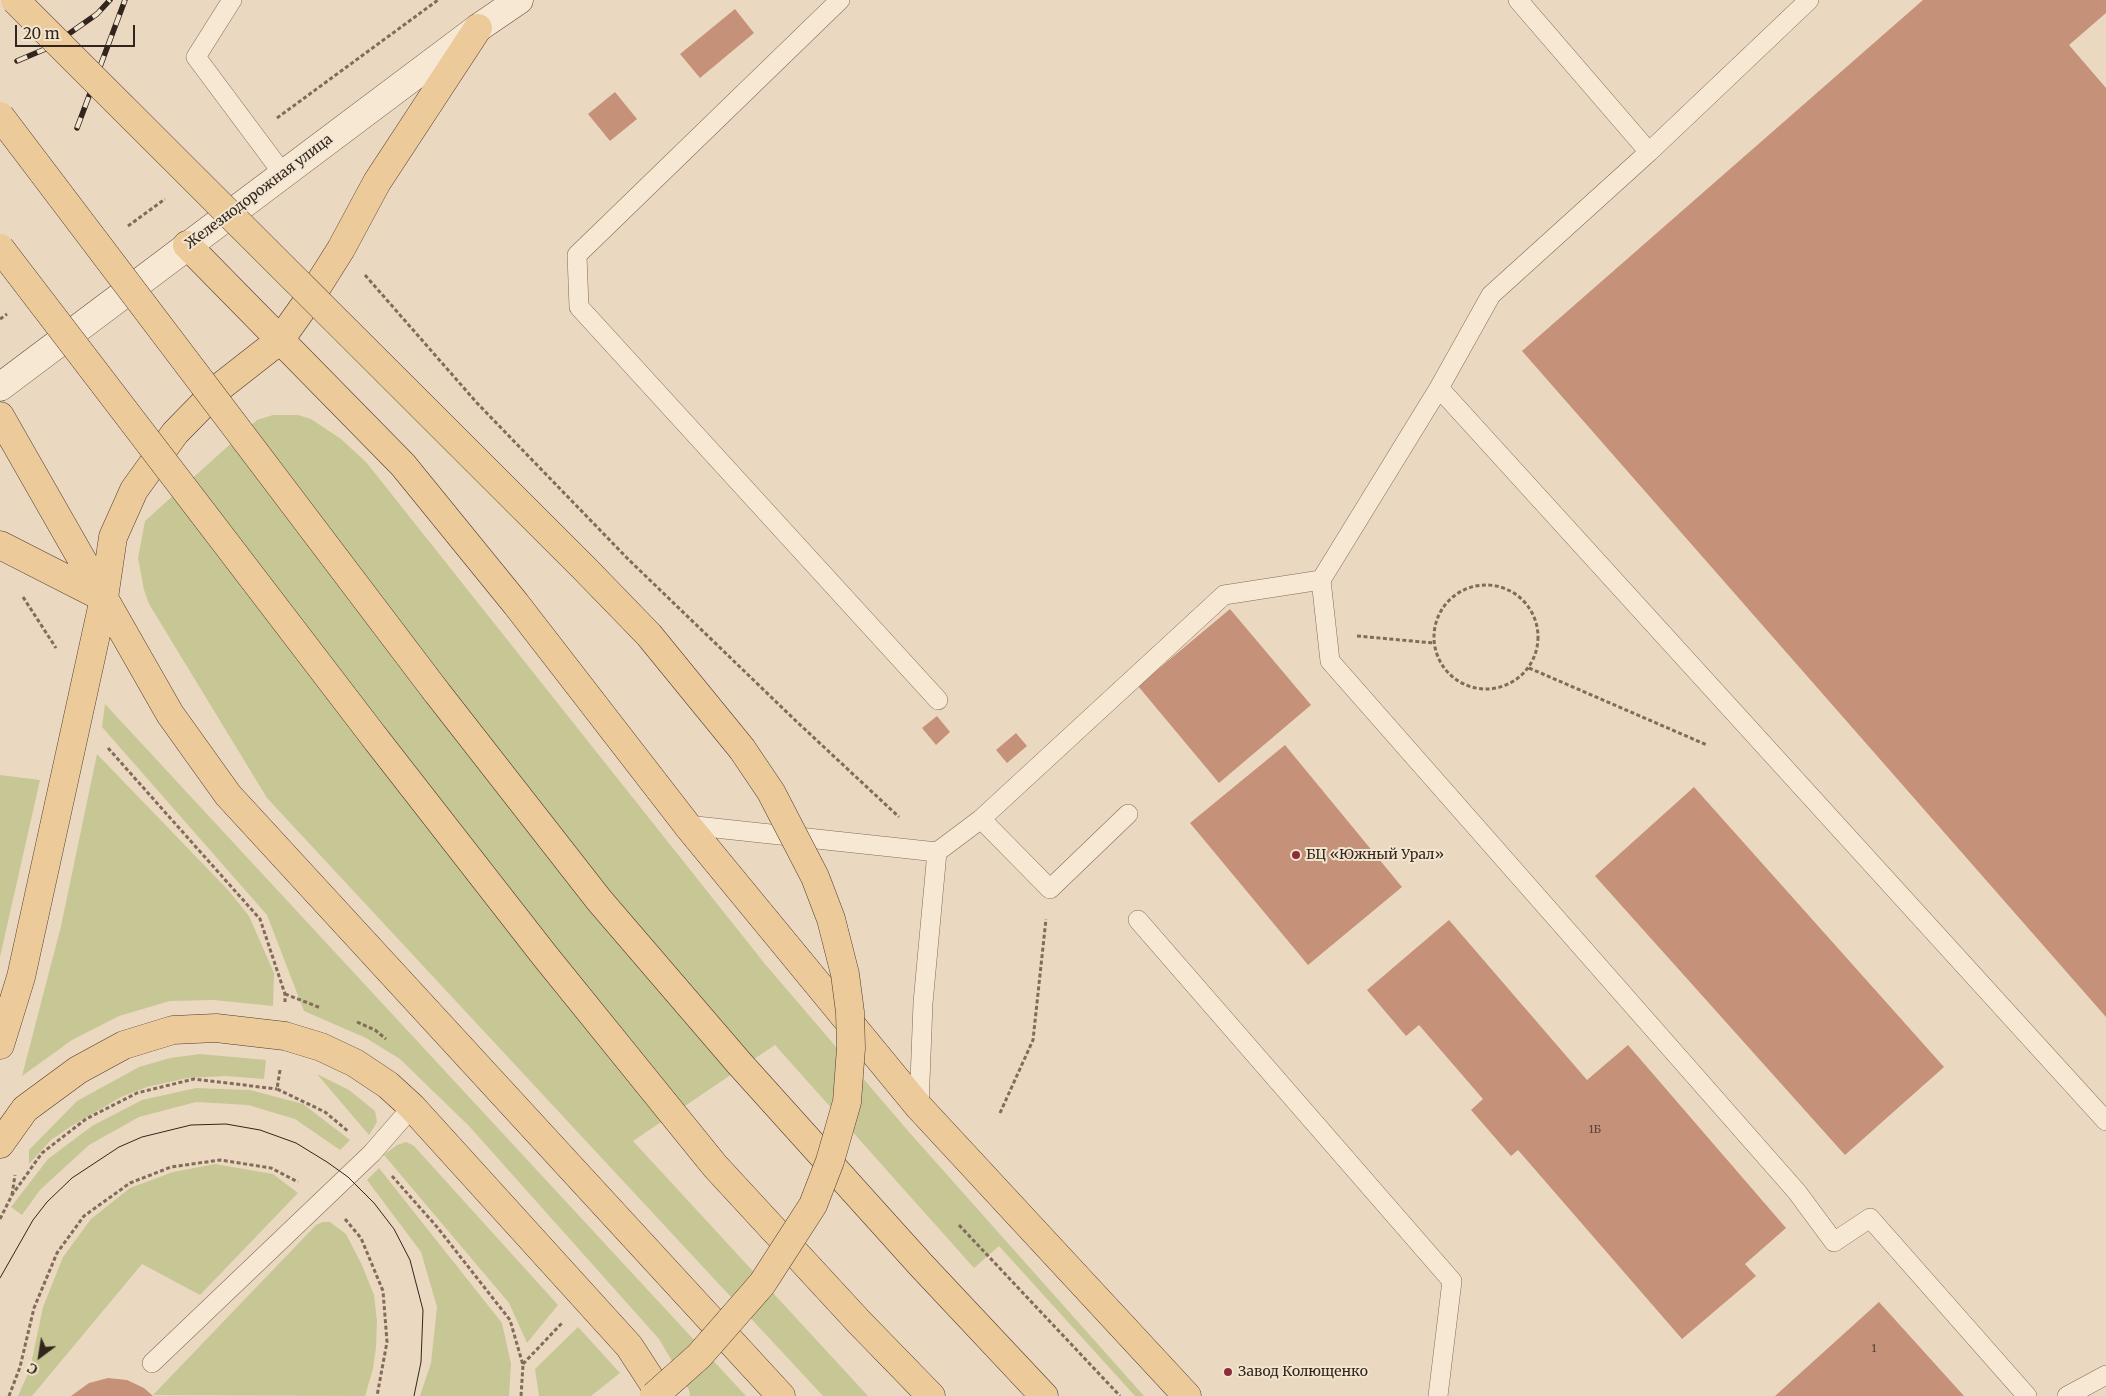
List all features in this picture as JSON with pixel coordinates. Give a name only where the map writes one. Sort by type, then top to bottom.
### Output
[{"type":"main road","points":[[15,0],[584,568],[649,636],[742,749],[771,792],[815,877],[831,919],[845,974],[850,1012],[851,1048],[847,1102],[830,1160],[813,1205],[762,1284],[699,1356],[654,1396]]},
{"type":"main road","name":"Железнодорожная улица","points":[[0,386],[478,28],[519,0]]},
{"type":"main road","points":[[0,1045],[21,977],[104,598],[113,537],[134,490],[175,433],[220,387],[280,340],[312,295],[341,249],[377,182],[478,28]]},
{"type":"main road","points":[[0,116],[436,690],[599,900],[732,1056],[920,1265],[1044,1396]]},
{"type":"main road","points":[[187,245],[403,465],[516,604],[687,825],[919,1107],[1187,1396]]},
{"type":"main road","points":[[0,248],[375,738],[545,956],[715,1166],[859,1322],[931,1396]]},
{"type":"main road","points":[[0,416],[170,714],[228,795],[781,1396]]},
{"type":"main road","points":[[0,545],[104,598]]},
{"type":"main road","points":[[0,1144],[25,1109],[78,1070],[124,1045],[173,1030],[216,1028],[286,1036],[321,1047],[355,1063],[388,1085],[412,1107],[629,1346],[657,1389],[659,1396]]},
{"type":"lane","points":[[232,0],[196,57],[284,175]]},
{"type":"lane","points":[[840,0],[577,255],[579,307],[938,700]]},
{"type":"lane","points":[[1518,0],[1650,152]]},
{"type":"lane","points":[[1809,0],[1650,152],[1491,294],[1439,388],[1321,580],[1330,661],[1798,1192],[1834,1242],[1870,1218],[2027,1396]]},
{"type":"lane","points":[[1439,388],[2106,1121]]},
{"type":"lane","points":[[687,825],[937,852],[980,819],[1224,595],[1321,580]]},
{"type":"lane","points":[[980,819],[1050,889],[1128,814]]},
{"type":"lane","points":[[919,1107],[923,1003],[937,852]]},
{"type":"lane","points":[[1138,920],[1452,1281],[1438,1396]]},
{"type":"lane","points":[[152,1363],[372,1153],[412,1107]]},
{"type":"lane","points":[[2067,1396],[2106,1375]]},
{"type":"path","points":[[341,249],[477,403],[628,559],[796,721],[937,852]]},
{"type":"path","points":[[1484,585],[1500,587],[1515,594],[1527,606],[1535,620],[1538,636],[1536,653],[1528,668],[1516,680],[1500,688],[1482,689],[1464,685],[1449,675],[1439,660],[1434,643],[1435,625],[1442,609],[1453,597],[1468,588],[1484,585]]},
{"type":"path","points":[[19,591],[58,651]]},
{"type":"path","points":[[1327,633],[1434,643]]},
{"type":"path","points":[[1528,668],[1707,745]]},
{"type":"path","points":[[80,708],[104,744],[260,919],[285,994],[286,1036],[277,1089]]},
{"type":"path","points":[[1000,1113],[1033,1040],[1050,889]]},
{"type":"path","points":[[0,1219],[12,1195],[42,1153],[86,1119],[137,1093],[194,1079],[277,1089],[325,1112],[372,1153],[437,1227],[510,1320],[523,1365],[521,1396]]},
{"type":"path","points":[[9,1396],[20,1367],[34,1308],[57,1253],[84,1216],[130,1184],[171,1167],[220,1160],[271,1168],[327,1197],[361,1238],[383,1291],[387,1342],[377,1396]]},
{"type":"path","points":[[960,1225],[1120,1396]]},
{"type":"green space","points":[[273,415],[298,415],[311,419],[341,439],[366,462],[765,964],[909,1132],[1144,1396],[1135,1396],[999,1246],[974,1268],[775,1045],[633,1141],[868,1396],[823,1396],[267,798],[149,604],[144,590],[138,558],[145,521],[257,420]]},
{"type":"green space","points":[[105,704],[746,1396],[690,1396],[689,1390],[659,1339],[469,1126],[400,1059],[366,1038],[304,1011],[267,915],[102,727]]},
{"type":"green space","points":[[97,754],[229,891],[249,916],[274,973],[273,1006],[214,1000],[170,1001],[119,1016],[72,1040],[22,1076],[61,926]]},
{"type":"green space","points":[[0,775],[40,780],[0,957]]},
{"type":"green space","points":[[200,1054],[266,1060],[264,1079],[226,1076],[187,1078],[147,1087],[121,1097],[70,1127],[51,1140],[29,1164],[29,1150],[77,1101],[139,1067],[170,1058]]},
{"type":"green space","points":[[317,1074],[349,1090],[375,1111],[377,1122],[369,1135]]},
{"type":"green space","points":[[196,1088],[250,1090],[303,1104],[350,1140],[340,1150],[295,1119],[248,1105],[196,1102],[139,1117],[89,1145],[40,1190],[22,1215],[11,1207],[48,1159],[92,1126],[142,1100]]},
{"type":"green space","points":[[406,1142],[414,1146],[558,1305],[527,1343],[509,1303],[384,1155],[397,1145]]},
{"type":"green space","points":[[215,1164],[273,1174],[298,1193],[200,1295],[142,1264],[32,1396],[18,1396],[30,1369],[43,1307],[63,1257],[91,1219],[130,1188],[173,1172]]},
{"type":"green space","points":[[379,1168],[502,1323],[511,1364],[509,1396],[420,1396],[431,1363],[437,1307],[421,1252],[367,1180]]},
{"type":"green space","points":[[330,1222],[346,1234],[362,1265],[374,1295],[377,1321],[376,1347],[373,1369],[365,1396],[153,1395],[316,1225]]},
{"type":"green space","points":[[578,1327],[620,1373],[591,1396],[539,1396],[535,1369]]},
{"type":"building","points":[[1923,0],[2106,0],[2106,13],[2069,45],[2106,88],[2106,1017],[1522,351]]},
{"type":"building","points":[[735,9],[754,33],[700,78],[680,54]]},
{"type":"building","points":[[615,92],[637,119],[610,141],[588,114]]},
{"type":"building","points":[[1230,609],[1311,705],[1219,783],[1138,686]]},
{"type":"building","points":[[937,716],[950,732],[936,745],[922,728]]},
{"type":"building","points":[[1016,733],[1027,746],[1007,763],[996,750]]},
{"type":"building","name":"БЦ «Южный Урал»","points":[[1285,745],[1402,887],[1308,965],[1190,823]]},
{"type":"building","points":[[1694,787],[1944,1067],[1845,1155],[1595,876]]},
{"type":"building","points":[[1449,920],[1587,1080],[1628,1045],[1786,1228],[1745,1264],[1756,1276],[1682,1339],[1518,1150],[1511,1156],[1471,1110],[1483,1099],[1419,1025],[1406,1036],[1367,990]]},
{"type":"building","points":[[1879,1302],[1964,1396],[1775,1396]]},
{"type":"building","points":[[108,1378],[127,1380],[144,1388],[153,1396],[71,1396],[89,1383]]},
{"type":"tram line","points":[[0,1278],[33,1220],[47,1202],[72,1178],[119,1147],[142,1137],[191,1125],[226,1124],[260,1130],[296,1143],[348,1177],[374,1203],[394,1229],[410,1260],[423,1310],[421,1362],[414,1396]]},
{"type":"railway","points":[[17,61],[50,47],[97,14],[110,0]]},
{"type":"railway","points":[[77,128],[125,0]]},
{"type":"place","name":"БЦ «Южный Урал»","points":[[1296,855]]},
{"type":"place","name":"Завод Колющенко","points":[[1228,1372]]}]
